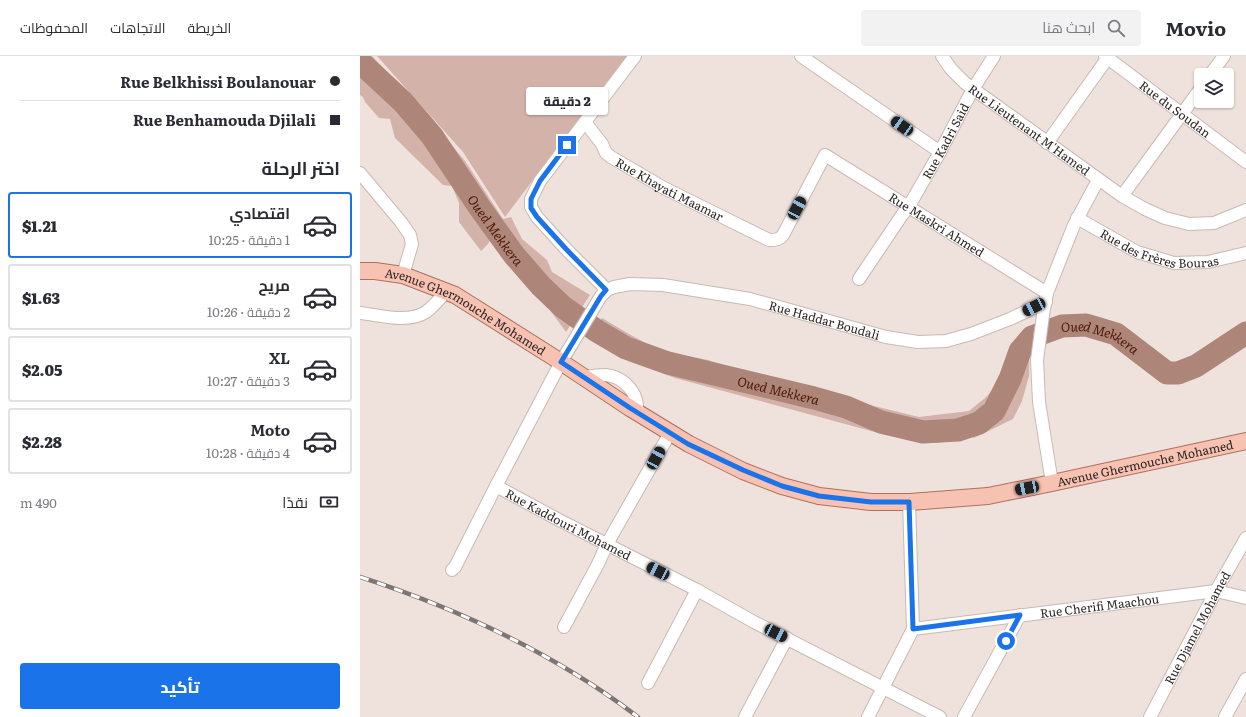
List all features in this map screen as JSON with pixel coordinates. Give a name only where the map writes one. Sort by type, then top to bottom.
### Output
[{"type":"main road","name":"Avenue Ghermouche Mohamed","points":[[360,271],[375,271],[403,275],[455,295],[688,444],[743,470],[782,486],[819,496],[871,502],[909,502],[988,496],[1246,441]]},
{"type":"street","points":[[452,570],[455,567],[561,362],[604,293],[537,217],[531,208],[531,199],[540,181],[635,56]]},
{"type":"street","points":[[801,56],[940,152]]},
{"type":"street","name":"Rue Lieutenant M'Hamed","points":[[942,56],[951,69],[965,84],[1098,180],[1145,209],[1165,218],[1189,224],[1214,223],[1246,210]]},
{"type":"street","name":"Rue Kadri Said","points":[[860,279],[909,206],[940,152],[972,89],[994,56]]},
{"type":"street","points":[[1215,68],[1224,56]]},
{"type":"street","points":[[1047,143],[1107,57]]},
{"type":"street","name":"Rue du Soudan","points":[[1107,57],[1246,162]]},
{"type":"street","points":[[1122,196],[1194,98]]},
{"type":"street","name":"Rue Khayati Maamar","points":[[585,122],[602,144],[606,153],[611,157],[664,188],[768,240],[774,240],[783,235],[825,155]]},
{"type":"street","name":"Rue Maskri Ahmed","points":[[825,155],[909,206],[1047,297]]},
{"type":"street","points":[[360,173],[410,235],[412,244],[403,275]]},
{"type":"street","points":[[1052,483],[1039,402],[1037,360],[1043,315],[1047,297],[1077,218],[1098,180]]},
{"type":"street","name":"Rue des Frères Bouras","points":[[1077,218],[1137,252],[1174,264],[1208,262],[1246,253]]},
{"type":"street","name":"Rue Haddar Boudali","points":[[604,293],[614,287],[630,284],[663,284],[750,299],[886,337],[918,342],[946,341],[971,334],[1010,319],[1047,297]]},
{"type":"street","points":[[360,312],[406,318],[426,311],[446,292]]},
{"type":"street","points":[[564,627],[598,564],[607,544],[670,433]]},
{"type":"street","name":"Rue Kaddouri Mohamed","points":[[496,486],[697,590],[754,622],[940,717]]},
{"type":"street","points":[[868,717],[913,629],[909,502]]},
{"type":"street","name":"Rue Djamel Mohamed","points":[[1150,717],[1216,591],[1246,538]]},
{"type":"street","points":[[648,683],[697,590]]},
{"type":"street","points":[[1216,591],[1246,598]]},
{"type":"street","name":"Rue Cherifi Maachou","points":[[913,629],[1216,591]]},
{"type":"street","points":[[964,717],[1020,615]]},
{"type":"street","points":[[745,717],[787,638]]},
{"type":"street","points":[[1225,717],[1246,679]]},
{"type":"shaded area","points":[[360,56],[372,56],[421,108],[465,161],[503,219],[511,217],[522,239],[547,260],[552,272],[590,295],[566,332],[530,283],[524,279],[510,256],[493,235],[488,244],[481,251],[459,222],[459,203],[452,186],[443,185],[395,138],[390,119],[379,118],[365,102],[363,97],[360,95]]},
{"type":"shaded area","points":[[377,56],[627,56],[505,217],[463,152]]},
{"type":"shaded area","points":[[602,318],[655,348],[708,360],[748,375],[919,417],[969,411],[985,398],[997,385],[1030,333],[1029,376],[1022,401],[1013,419],[974,438],[966,431],[965,439],[936,443],[917,442],[882,434],[675,378],[628,361],[591,339],[595,334],[603,339],[596,326]],"holes":[[[614,338],[631,347],[635,356],[646,352],[673,367],[696,375],[725,375],[755,388],[789,397],[819,396],[842,402],[857,416],[882,416],[890,429],[908,422],[921,429],[908,432],[891,432],[881,422],[856,420],[839,404],[809,400],[786,401],[729,380],[700,377],[654,363],[645,355],[636,359],[627,352],[606,341]]]},
{"type":"waterway","name":"Oued Mekkera","points":[[360,62],[403,102],[432,136],[480,208],[514,255],[541,286],[563,307],[597,331],[626,348],[668,363],[814,398],[846,407],[881,422],[923,432],[958,430],[979,423],[994,411],[1010,379],[1020,351],[1032,337],[1062,326],[1086,325],[1116,334],[1167,373],[1178,373],[1196,366],[1246,333]]},
{"type":"railway","points":[[360,577],[434,604],[505,635],[540,653],[573,673],[638,717]]},
{"type":"route","points":[[567,145],[540,181],[531,199],[531,208],[537,217],[566,249],[606,290],[561,362],[630,408],[688,444],[743,470],[782,486],[819,496],[871,502],[909,502],[913,629],[1020,615],[1006,641]]}]
